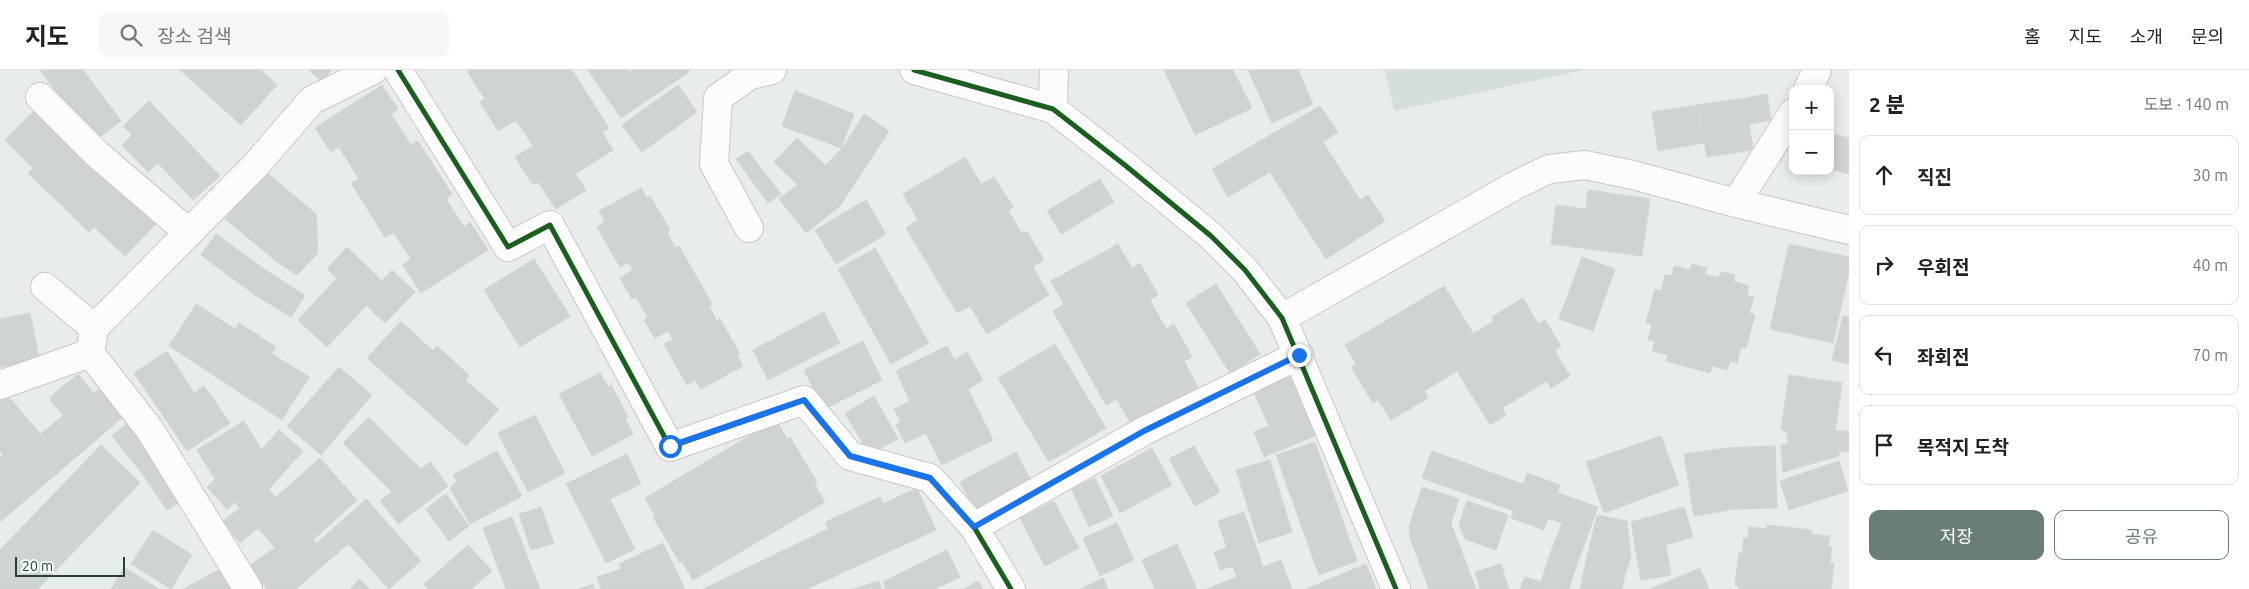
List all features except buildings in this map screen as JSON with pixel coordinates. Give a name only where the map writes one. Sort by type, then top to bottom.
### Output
[{"type":"street","points":[[0,385],[92,340],[189,233],[255,166],[312,100],[373,70]]},
{"type":"street","points":[[398,70],[508,247],[550,225],[670,446],[804,400],[850,456],[930,478],[974,527],[1010,589]]},
{"type":"street","points":[[749,228],[714,164],[718,98],[750,75],[772,70]]},
{"type":"street","points":[[908,70],[914,70],[1053,109],[1211,236],[1245,270],[1282,318],[1396,589]]},
{"type":"street","points":[[1053,109],[1054,70]]},
{"type":"street","points":[[1810,85],[1817,70]]},
{"type":"street","points":[[40,96],[97,154],[189,233]]},
{"type":"street","points":[[1736,203],[1789,119]]},
{"type":"street","points":[[1282,318],[1514,186],[1549,169],[1585,165],[1633,175],[1736,203],[1849,230]]},
{"type":"street","points":[[45,287],[92,340],[248,589]]},
{"type":"street","points":[[974,527],[1144,431],[1299,355]]},
{"type":"shaded area","points":[[1385,70],[1583,70],[1394,111]]},
{"type":"cycle path","points":[[398,70],[508,247],[550,225],[670,447],[804,400],[850,456],[930,478],[974,527],[1011,589]]},
{"type":"cycle path","points":[[914,70],[1053,109],[1211,236],[1245,270],[1282,318],[1396,589]]},
{"type":"route","points":[[670,446],[804,400],[850,456],[930,478],[974,527],[1144,431],[1299,355]]}]
